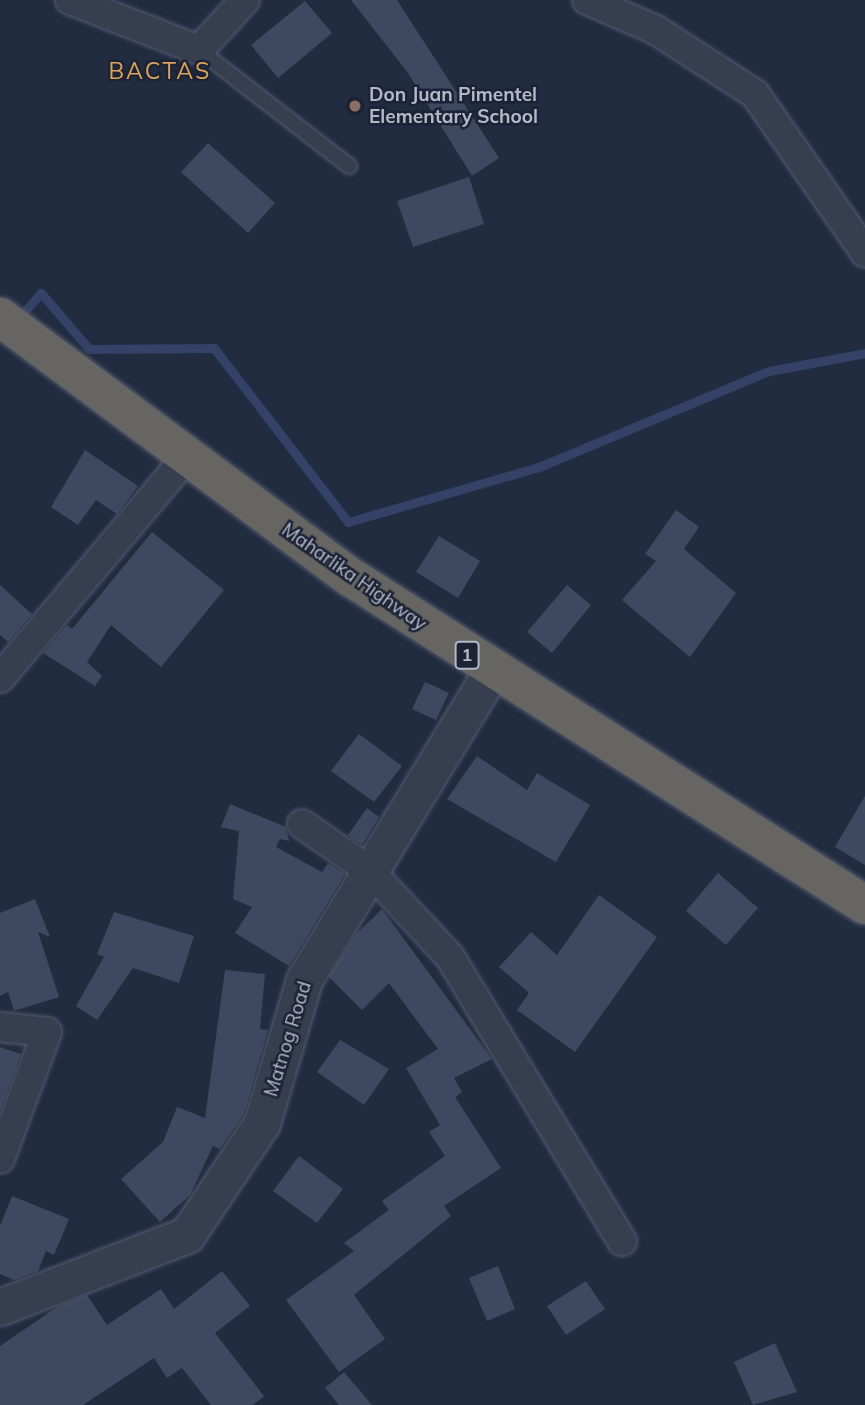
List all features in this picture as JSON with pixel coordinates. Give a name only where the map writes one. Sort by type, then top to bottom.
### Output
[{"type":"highway","name":"Maharlika Highway","points":[[0,317],[185,459],[492,671],[865,905]]},
{"type":"street","points":[[70,0],[106,5],[199,50],[245,0]]},
{"type":"street","points":[[587,0],[656,30],[755,94],[865,252]]},
{"type":"street","points":[[0,678],[185,459]]},
{"type":"street","name":"Matnog Road","points":[[0,1307],[187,1235],[262,1123],[304,980],[492,671]]},
{"type":"street","points":[[302,824],[370,871],[450,957],[622,1241]]},
{"type":"street","points":[[0,1027],[47,1032],[0,1159]]},
{"type":"lane","points":[[199,50],[349,166]]},
{"type":"building","points":[[351,0],[397,0],[499,158],[472,176],[408,73]]},
{"type":"building","points":[[305,1],[332,33],[278,78],[251,45]]},
{"type":"building","points":[[208,143],[275,203],[248,233],[181,172]]},
{"type":"building","points":[[469,177],[484,224],[413,247],[397,201]]},
{"type":"building","points":[[85,450],[138,486],[117,514],[96,500],[78,525],[51,507]]},
{"type":"building","points":[[676,510],[699,527],[684,549],[736,593],[690,657],[622,600],[656,561],[645,554]]},
{"type":"building","points":[[152,532],[224,590],[161,667],[111,625],[87,662],[102,676],[95,686],[43,653],[67,625],[72,629]]},
{"type":"building","points":[[439,536],[480,561],[458,598],[416,572]]},
{"type":"building","points":[[0,585],[32,614],[8,642],[0,635]]},
{"type":"building","points":[[567,585],[591,605],[552,653],[527,632]]},
{"type":"building","points":[[425,682],[449,693],[436,720],[412,709]]},
{"type":"building","points":[[359,734],[402,766],[374,802],[331,771]]},
{"type":"building","points":[[477,756],[527,790],[537,773],[590,805],[556,862],[447,799]]},
{"type":"building","points":[[865,796],[865,865],[835,847]]},
{"type":"building","points":[[230,804],[286,827],[289,841],[280,839],[276,847],[322,872],[328,863],[345,874],[289,966],[235,933],[252,907],[233,899],[239,831],[221,827]]},
{"type":"building","points":[[367,808],[379,817],[362,845],[348,835]]},
{"type":"building","points":[[718,873],[758,908],[726,945],[686,911]]},
{"type":"building","points":[[599,895],[657,937],[575,1052],[517,1010],[529,993],[499,967],[531,932],[557,955]]},
{"type":"building","points":[[35,899],[50,937],[38,932],[59,997],[14,1011],[8,992],[0,996],[0,913]]},
{"type":"building","points":[[382,909],[492,1059],[454,1078],[462,1092],[455,1097],[501,1168],[444,1206],[451,1216],[354,1295],[385,1339],[339,1372],[286,1300],[354,1251],[344,1243],[389,1210],[382,1201],[445,1156],[429,1132],[440,1125],[406,1068],[438,1049],[389,983],[362,1010],[329,977],[356,934]]},
{"type":"building","points":[[114,912],[194,936],[179,983],[133,968],[97,1020],[76,1006],[104,957],[97,954]]},
{"type":"building","points":[[225,970],[265,974],[260,1029],[268,1030],[244,1114],[220,1149],[213,1146],[190,1195],[160,1222],[121,1179],[163,1142],[177,1107],[205,1118]]},
{"type":"building","points":[[340,1040],[389,1069],[364,1105],[317,1072]]},
{"type":"building","points":[[0,1047],[21,1054],[0,1111]]},
{"type":"building","points":[[299,1156],[343,1189],[317,1223],[273,1191]]},
{"type":"building","points":[[12,1196],[69,1219],[54,1255],[46,1251],[38,1271],[14,1280],[0,1274],[0,1226]]},
{"type":"building","points":[[498,1266],[515,1309],[487,1321],[469,1278]]},
{"type":"building","points":[[222,1271],[250,1306],[215,1333],[264,1396],[253,1405],[211,1405],[182,1368],[167,1378],[154,1358],[83,1405],[0,1405],[0,1346],[57,1307],[87,1295],[107,1325],[161,1289],[174,1309]]},
{"type":"building","points":[[586,1281],[605,1309],[566,1335],[547,1306]]},
{"type":"building","points":[[775,1343],[797,1392],[753,1405],[734,1362]]},
{"type":"building","points":[[344,1372],[372,1405],[339,1405],[325,1388]]},
{"type":"waterway","points":[[19,318],[41,293],[89,349],[214,348],[348,522],[539,467],[769,371],[865,353]]},
{"type":"place","name":"Don Juan Pimentel Elementary School","points":[[355,106]]},
{"type":"district","name":"BACTAS","points":[[160,71]]}]
